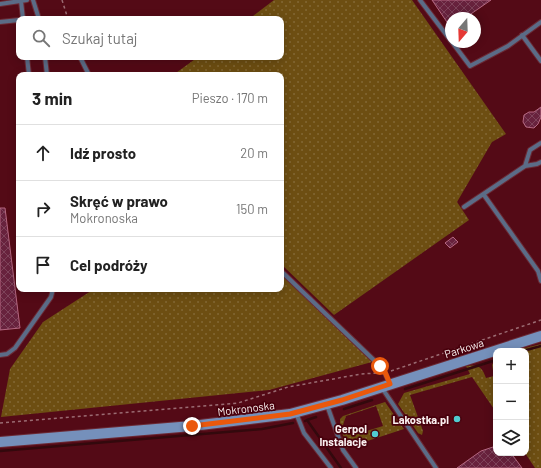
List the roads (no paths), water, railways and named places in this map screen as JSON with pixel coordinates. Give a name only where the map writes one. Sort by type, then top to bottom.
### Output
[{"type":"main road","name":"Parkowa","points":[[389,385],[541,336]]},
{"type":"main road","name":"Mokronoska","points":[[0,442],[192,426],[267,418],[327,404],[389,385]]},
{"type":"lane","points":[[0,4],[27,0]]},
{"type":"lane","points":[[33,0],[38,16]]},
{"type":"lane","points":[[420,0],[445,34]]},
{"type":"lane","points":[[21,1],[23,16]]},
{"type":"lane","points":[[0,22],[16,20]]},
{"type":"lane","points":[[456,48],[470,66],[508,46],[541,22]]},
{"type":"lane","points":[[522,35],[541,62]]},
{"type":"lane","points":[[28,60],[30,72]]},
{"type":"lane","points":[[44,60],[46,72]]},
{"type":"lane","points":[[81,60],[87,72]]},
{"type":"lane","points":[[525,166],[530,150],[541,143]]},
{"type":"lane","points":[[464,208],[525,166],[541,162]]},
{"type":"lane","points":[[484,195],[538,272],[541,281]]},
{"type":"lane","points":[[284,274],[385,372],[389,385],[436,468]]},
{"type":"lane","points":[[0,355],[8,354],[16,348],[51,297],[52,292]]},
{"type":"lane","points":[[327,404],[343,450],[356,468]]},
{"type":"lane","points":[[296,412],[304,433],[331,468]]},
{"type":"waterway","points":[[529,349],[541,346]]},
{"type":"waterway","points":[[405,389],[493,361]]},
{"type":"waterway","points":[[344,409],[372,400]]},
{"type":"waterway","points":[[307,420],[316,417]]},
{"type":"waterway","points":[[305,421],[307,420],[341,468]]},
{"type":"waterway","points":[[0,451],[262,429],[293,423]]},
{"type":"place","name":"Lakostka.pl","points":[[457,419]]},
{"type":"place","name":"Gerpol Instalacje","points":[[375,434]]}]
